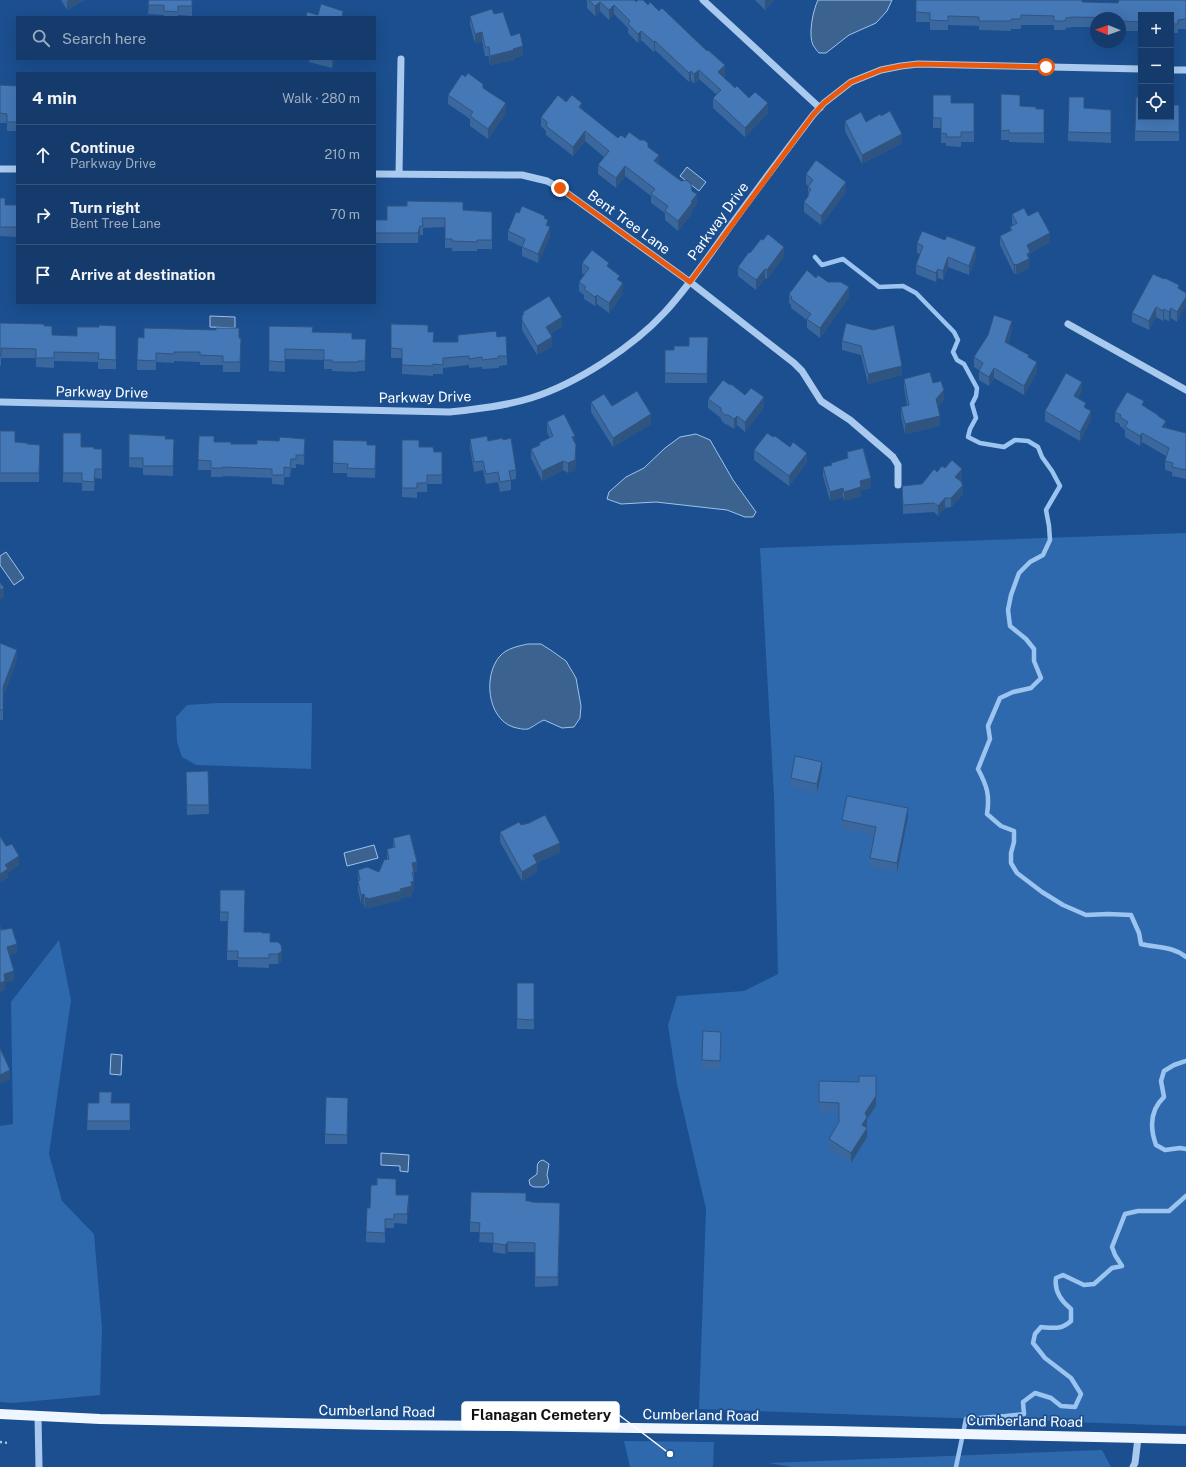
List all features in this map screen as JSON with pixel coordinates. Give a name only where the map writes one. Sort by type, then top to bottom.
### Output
[{"type":"main road","name":"Cumberland Road","points":[[0,1414],[106,1419],[381,1425],[974,1434],[1186,1439]]},
{"type":"street","points":[[703,0],[820,108]]},
{"type":"street","points":[[399,174],[401,59]]},
{"type":"street","name":"Parkway Drive","points":[[0,402],[450,412],[475,409],[530,398],[584,374],[613,356],[643,333],[665,312],[690,282],[813,115],[851,82],[881,70],[918,64],[1138,69]]},
{"type":"street","points":[[1174,70],[1186,70]]},
{"type":"street","points":[[0,169],[16,169]]},
{"type":"street","name":"Bent Tree Lane","points":[[376,174],[522,175],[547,181],[560,188],[690,282],[794,363],[802,371],[821,401],[850,420],[894,456],[898,465],[898,484]]},
{"type":"street","points":[[1068,324],[1186,390]]},
{"type":"street","points":[[38,1416],[39,1467]]},
{"type":"street","points":[[1133,1467],[1138,1438]]},
{"type":"path","points":[[0,1442],[8,1443]]},
{"type":"shaded area","points":[[818,0],[892,0],[887,11],[876,23],[849,35],[826,53],[819,53],[813,45],[811,35],[814,10]]},
{"type":"shaded area","points":[[687,167],[706,182],[699,191],[680,176]]},
{"type":"shaded area","points":[[210,316],[235,317],[235,328],[210,327]]},
{"type":"shaded area","points":[[696,434],[710,440],[733,480],[756,512],[753,517],[745,517],[727,510],[656,502],[621,504],[607,499],[609,492],[626,477],[644,468],[665,448],[680,437]]},
{"type":"shaded area","points":[[1186,533],[1186,1426],[699,1409],[706,1209],[677,1084],[668,1025],[677,996],[744,991],[778,974],[774,796],[760,548]]},
{"type":"shaded area","points":[[6,552],[24,578],[14,585],[0,565],[0,556]]},
{"type":"shaded area","points":[[528,644],[541,644],[552,651],[566,661],[576,678],[581,706],[580,718],[574,727],[562,728],[544,720],[528,729],[520,729],[504,722],[493,706],[490,695],[490,684],[491,674],[495,664],[500,656],[506,651]]},
{"type":"shaded area","points":[[218,703],[312,703],[311,769],[196,765],[182,757],[177,742],[176,717],[187,705]]},
{"type":"shaded area","points":[[374,845],[378,858],[347,866],[344,853]]},
{"type":"shaded area","points":[[59,940],[71,1000],[49,1154],[62,1201],[94,1234],[102,1328],[100,1395],[13,1403],[0,1402],[0,1126],[13,1124],[11,1002]]},
{"type":"shaded area","points":[[111,1054],[122,1055],[121,1075],[110,1074]]},
{"type":"shaded area","points":[[381,1153],[409,1155],[408,1172],[400,1171],[400,1166],[381,1165]]},
{"type":"shaded area","points":[[543,1160],[549,1164],[547,1175],[549,1183],[544,1187],[534,1187],[530,1185],[529,1180],[537,1174],[537,1165]]},
{"type":"shaded area","points":[[624,1441],[714,1442],[713,1467],[630,1467]]},
{"type":"shaded area","points":[[1102,1450],[1111,1467],[792,1467],[768,1463]]},
{"type":"building","points":[[149,0],[192,0],[192,6],[178,6],[178,12],[164,11],[164,5],[148,5]]},
{"type":"building","points":[[589,0],[635,0],[636,2],[638,0],[643,0],[648,5],[650,2],[659,11],[662,8],[707,51],[708,50],[725,65],[718,72],[735,88],[737,86],[749,98],[755,92],[768,103],[745,128],[713,98],[721,90],[699,70],[694,74],[691,71],[689,73],[655,41],[654,42],[641,31],[638,34],[628,24],[630,21],[614,5],[609,10],[600,2],[595,6]]},
{"type":"building","points":[[916,0],[1082,0],[1082,2],[1118,3],[1119,0],[1186,0],[1186,19],[1178,20],[1178,24],[1174,24],[1174,12],[1138,12],[1138,22],[1126,21],[1126,12],[1090,12],[1090,17],[1066,18],[1065,21],[1054,21],[1054,16],[1021,15],[1021,19],[1011,19],[1011,21],[979,21],[979,17],[948,16],[948,21],[930,20],[930,13],[916,12]]},
{"type":"building","points":[[321,4],[343,11],[342,16],[306,16],[307,12],[318,15]]},
{"type":"building","points":[[492,9],[494,14],[503,12],[511,36],[520,33],[523,46],[513,49],[514,50],[490,56],[489,47],[485,47],[482,32],[475,34],[470,16]]},
{"type":"building","points":[[468,73],[483,84],[483,88],[506,103],[488,129],[470,116],[473,112],[448,95],[462,74],[465,77]]},
{"type":"building","points":[[0,85],[16,86],[16,122],[7,122],[7,114],[0,113]]},
{"type":"building","points":[[1001,94],[1020,95],[1020,106],[1044,109],[1044,133],[1009,133],[1009,130],[1001,131]]},
{"type":"building","points":[[558,95],[566,102],[572,95],[582,103],[579,107],[618,138],[621,135],[625,138],[629,132],[640,140],[644,140],[648,143],[648,147],[659,155],[654,161],[681,181],[686,180],[691,184],[692,191],[697,194],[678,221],[665,211],[668,206],[651,194],[655,189],[625,166],[616,178],[598,165],[609,151],[585,131],[573,147],[546,126],[547,122],[541,117]]},
{"type":"building","points":[[933,95],[951,95],[951,103],[974,103],[974,132],[961,132],[961,137],[946,137],[947,134],[941,133],[941,118],[933,118]]},
{"type":"building","points":[[1069,97],[1084,97],[1084,108],[1111,110],[1111,133],[1068,132]]},
{"type":"building","points":[[1136,97],[1138,97],[1138,120],[1174,120],[1174,105],[1179,105],[1179,132],[1135,131]]},
{"type":"building","points":[[890,111],[902,134],[862,155],[845,121],[861,112],[866,122],[880,114],[881,116]]},
{"type":"building","points":[[816,160],[846,182],[821,216],[804,202],[811,189],[808,187],[813,180],[806,174]]},
{"type":"building","points":[[0,198],[5,198],[5,205],[16,205],[16,227],[0,227]]},
{"type":"building","points":[[407,201],[463,202],[463,210],[492,212],[492,240],[477,240],[477,242],[452,241],[452,239],[445,239],[445,218],[422,218],[423,226],[420,226],[418,233],[376,233],[376,220],[387,220],[387,206],[407,206]]},
{"type":"building","points":[[522,206],[545,216],[544,218],[548,220],[546,225],[550,227],[538,254],[522,247],[525,239],[508,231],[516,212],[519,213]]},
{"type":"building","points":[[1024,208],[1028,216],[1038,211],[1050,233],[1027,245],[1030,252],[1027,254],[1029,259],[1014,265],[1000,236],[1012,230],[1010,227],[1017,223],[1012,214]]},
{"type":"building","points":[[922,231],[945,240],[947,236],[976,247],[969,266],[948,257],[943,271],[938,269],[936,273],[916,265],[923,246],[917,243]]},
{"type":"building","points":[[768,234],[784,247],[767,270],[765,269],[756,280],[738,267],[749,252],[750,253],[761,239],[763,240]]},
{"type":"building","points":[[592,250],[609,263],[607,266],[620,276],[617,279],[623,283],[609,303],[597,295],[595,297],[584,289],[586,287],[579,282],[589,268],[582,263]]},
{"type":"building","points":[[807,270],[816,278],[818,275],[828,282],[841,282],[849,287],[820,328],[807,319],[811,314],[791,299],[792,297],[789,294]]},
{"type":"building","points":[[1153,274],[1179,285],[1178,288],[1186,293],[1186,297],[1177,312],[1171,308],[1169,312],[1164,309],[1163,311],[1156,307],[1149,321],[1132,313]]},
{"type":"building","points":[[549,296],[562,317],[546,327],[552,337],[537,346],[522,320],[522,316],[524,314],[523,312]]},
{"type":"building","points":[[994,315],[1012,321],[1005,342],[1029,355],[1028,357],[1037,362],[1024,386],[994,368],[989,377],[979,371],[983,363],[974,357],[988,335]]},
{"type":"building","points":[[0,323],[44,324],[44,326],[52,326],[52,335],[77,336],[77,327],[99,327],[99,325],[116,326],[116,360],[98,359],[99,353],[54,352],[54,358],[36,358],[36,349],[1,348],[0,356]]},
{"type":"building","points":[[846,323],[873,330],[894,325],[902,366],[868,374],[861,346],[842,341]]},
{"type":"building","points":[[391,324],[428,325],[428,332],[434,332],[433,342],[458,342],[458,335],[496,331],[497,337],[506,336],[507,356],[498,356],[499,358],[482,360],[482,357],[469,359],[469,356],[443,358],[443,365],[433,364],[433,366],[402,365],[402,349],[391,348]]},
{"type":"building","points":[[269,326],[313,327],[312,332],[352,333],[352,339],[366,339],[365,361],[332,362],[332,360],[324,360],[324,350],[285,349],[285,362],[269,361]]},
{"type":"building","points":[[144,328],[216,330],[216,328],[239,328],[239,338],[241,338],[240,362],[223,362],[223,356],[200,355],[200,352],[174,352],[174,354],[156,353],[156,361],[137,360],[138,337],[144,338]]},
{"type":"building","points":[[689,337],[708,337],[707,374],[665,373],[665,350],[674,350],[674,346],[689,346]]},
{"type":"building","points":[[930,372],[933,383],[941,381],[944,390],[936,399],[940,416],[905,424],[901,407],[909,405],[904,379]]},
{"type":"building","points":[[1066,373],[1082,382],[1074,396],[1086,403],[1084,407],[1091,411],[1080,432],[1045,411]]},
{"type":"building","points":[[723,380],[730,385],[731,384],[745,395],[751,388],[764,397],[745,422],[737,416],[734,419],[728,415],[725,415],[721,411],[721,408],[708,399]]},
{"type":"building","points":[[637,391],[651,414],[613,438],[591,402],[604,394],[612,406]]},
{"type":"building","points":[[1127,392],[1144,401],[1142,405],[1166,421],[1162,427],[1186,433],[1186,470],[1172,467],[1173,463],[1165,461],[1169,448],[1142,433],[1140,436],[1125,427],[1128,422],[1120,417],[1121,415],[1115,412]]},
{"type":"building","points":[[564,414],[575,436],[572,437],[576,445],[575,460],[568,463],[563,461],[542,471],[531,449],[553,436],[547,422]]},
{"type":"building","points":[[0,431],[15,431],[15,442],[40,445],[39,473],[0,473]]},
{"type":"building","points":[[63,433],[81,433],[81,447],[94,447],[94,449],[102,449],[102,469],[95,469],[94,482],[82,481],[82,473],[63,473]]},
{"type":"building","points":[[767,433],[773,437],[775,436],[790,447],[793,442],[807,453],[789,476],[754,450]]},
{"type":"building","points":[[129,434],[166,436],[165,439],[174,439],[173,466],[143,466],[143,458],[129,458]]},
{"type":"building","points":[[199,436],[214,436],[214,442],[231,442],[231,444],[257,444],[257,440],[279,441],[280,437],[305,439],[304,455],[296,455],[296,459],[291,459],[290,468],[284,467],[284,475],[272,475],[272,469],[211,468],[211,461],[198,460]]},
{"type":"building","points":[[487,436],[488,441],[511,438],[516,470],[509,471],[511,480],[500,482],[498,472],[486,474],[483,461],[474,462],[470,439]]},
{"type":"building","points":[[333,440],[367,441],[367,445],[376,445],[375,469],[347,468],[348,464],[333,463]]},
{"type":"building","points":[[402,440],[419,440],[419,447],[433,447],[434,452],[442,452],[442,475],[427,475],[427,483],[417,483],[417,488],[402,488]]},
{"type":"building","points":[[863,448],[871,478],[860,481],[861,487],[844,492],[843,488],[830,492],[823,467],[848,458],[847,452]]},
{"type":"building","points":[[952,460],[962,469],[955,477],[962,482],[961,483],[963,485],[951,498],[945,498],[938,506],[934,503],[903,505],[902,486],[922,484],[934,469],[937,472],[942,466],[945,468]]},
{"type":"building","points":[[0,582],[4,588],[0,590]]},
{"type":"building","points":[[0,643],[17,650],[3,687],[3,710],[0,710]]},
{"type":"building","points":[[795,756],[822,762],[817,784],[791,778]]},
{"type":"building","points":[[208,771],[209,805],[187,805],[186,772]]},
{"type":"building","points":[[847,796],[908,808],[897,863],[870,858],[876,827],[842,820]]},
{"type":"building","points":[[545,815],[560,843],[533,855],[537,863],[522,872],[500,832],[519,822],[521,825],[529,823]]},
{"type":"building","points":[[410,834],[417,862],[412,863],[414,881],[411,882],[412,886],[400,889],[401,891],[368,899],[365,898],[364,894],[361,895],[358,881],[360,880],[358,870],[367,867],[379,872],[384,860],[389,859],[387,849],[395,847],[393,838]]},
{"type":"building","points":[[0,836],[6,846],[12,844],[19,856],[5,865],[8,869],[0,874]]},
{"type":"building","points":[[220,890],[245,890],[244,932],[270,933],[270,942],[278,942],[281,945],[282,951],[278,954],[269,954],[269,958],[238,958],[238,951],[227,951],[228,912],[220,912]]},
{"type":"building","points":[[0,925],[1,930],[12,928],[17,944],[7,947],[14,971],[4,974],[5,981],[0,983]]},
{"type":"building","points":[[517,983],[534,983],[534,1020],[517,1019]]},
{"type":"building","points":[[703,1031],[721,1032],[720,1061],[702,1060]]},
{"type":"building","points":[[0,1048],[10,1070],[0,1075]]},
{"type":"building","points":[[859,1076],[876,1076],[876,1096],[865,1113],[867,1117],[862,1125],[867,1128],[851,1153],[829,1139],[839,1122],[839,1103],[819,1102],[819,1081],[859,1082]]},
{"type":"building","points":[[99,1092],[112,1092],[111,1103],[130,1103],[130,1121],[87,1121],[88,1103],[99,1103]]},
{"type":"building","points":[[326,1097],[348,1098],[347,1135],[325,1134]]},
{"type":"building","points":[[377,1178],[396,1179],[396,1195],[409,1195],[407,1214],[394,1214],[394,1219],[385,1219],[385,1233],[366,1232],[367,1208],[370,1208],[371,1185],[377,1185]]},
{"type":"building","points":[[471,1192],[526,1193],[526,1201],[560,1203],[558,1277],[535,1277],[535,1243],[508,1242],[505,1245],[493,1243],[493,1233],[479,1233],[480,1223],[470,1222]]},
{"type":"waterway","points":[[815,257],[822,265],[843,259],[879,287],[903,286],[916,293],[954,332],[958,340],[953,352],[957,360],[964,364],[977,388],[976,396],[972,404],[976,418],[970,429],[968,437],[980,443],[1004,447],[1015,440],[1028,441],[1038,447],[1042,457],[1060,486],[1046,510],[1050,540],[1043,555],[1030,562],[1019,573],[1011,595],[1008,610],[1010,626],[1026,639],[1034,649],[1034,661],[1041,678],[1031,688],[1013,692],[1000,698],[988,726],[990,739],[978,769],[987,791],[987,814],[1001,826],[1014,831],[1011,863],[1017,873],[1042,892],[1063,905],[1086,915],[1131,915],[1139,933],[1141,944],[1170,949],[1181,953],[1186,957]]},
{"type":"waterway","points":[[1186,1061],[1174,1065],[1164,1071],[1161,1081],[1164,1097],[1159,1102],[1152,1120],[1156,1145],[1165,1150],[1180,1148],[1186,1149]]},
{"type":"waterway","points":[[956,1467],[966,1419],[1024,1414],[1023,1402],[1035,1393],[1051,1398],[1061,1406],[1075,1407],[1081,1394],[1071,1378],[1045,1358],[1033,1343],[1035,1334],[1041,1327],[1061,1327],[1071,1321],[1071,1309],[1064,1303],[1057,1291],[1056,1278],[1063,1275],[1084,1285],[1094,1284],[1112,1268],[1122,1266],[1112,1247],[1125,1214],[1138,1211],[1169,1211],[1186,1196]]},
{"type":"place","name":"Flanagan Cemetery","points":[[670,1454]]},
{"type":"route","points":[[560,188],[690,282],[813,115],[824,103],[851,82],[881,70],[918,64],[1046,67]]}]
